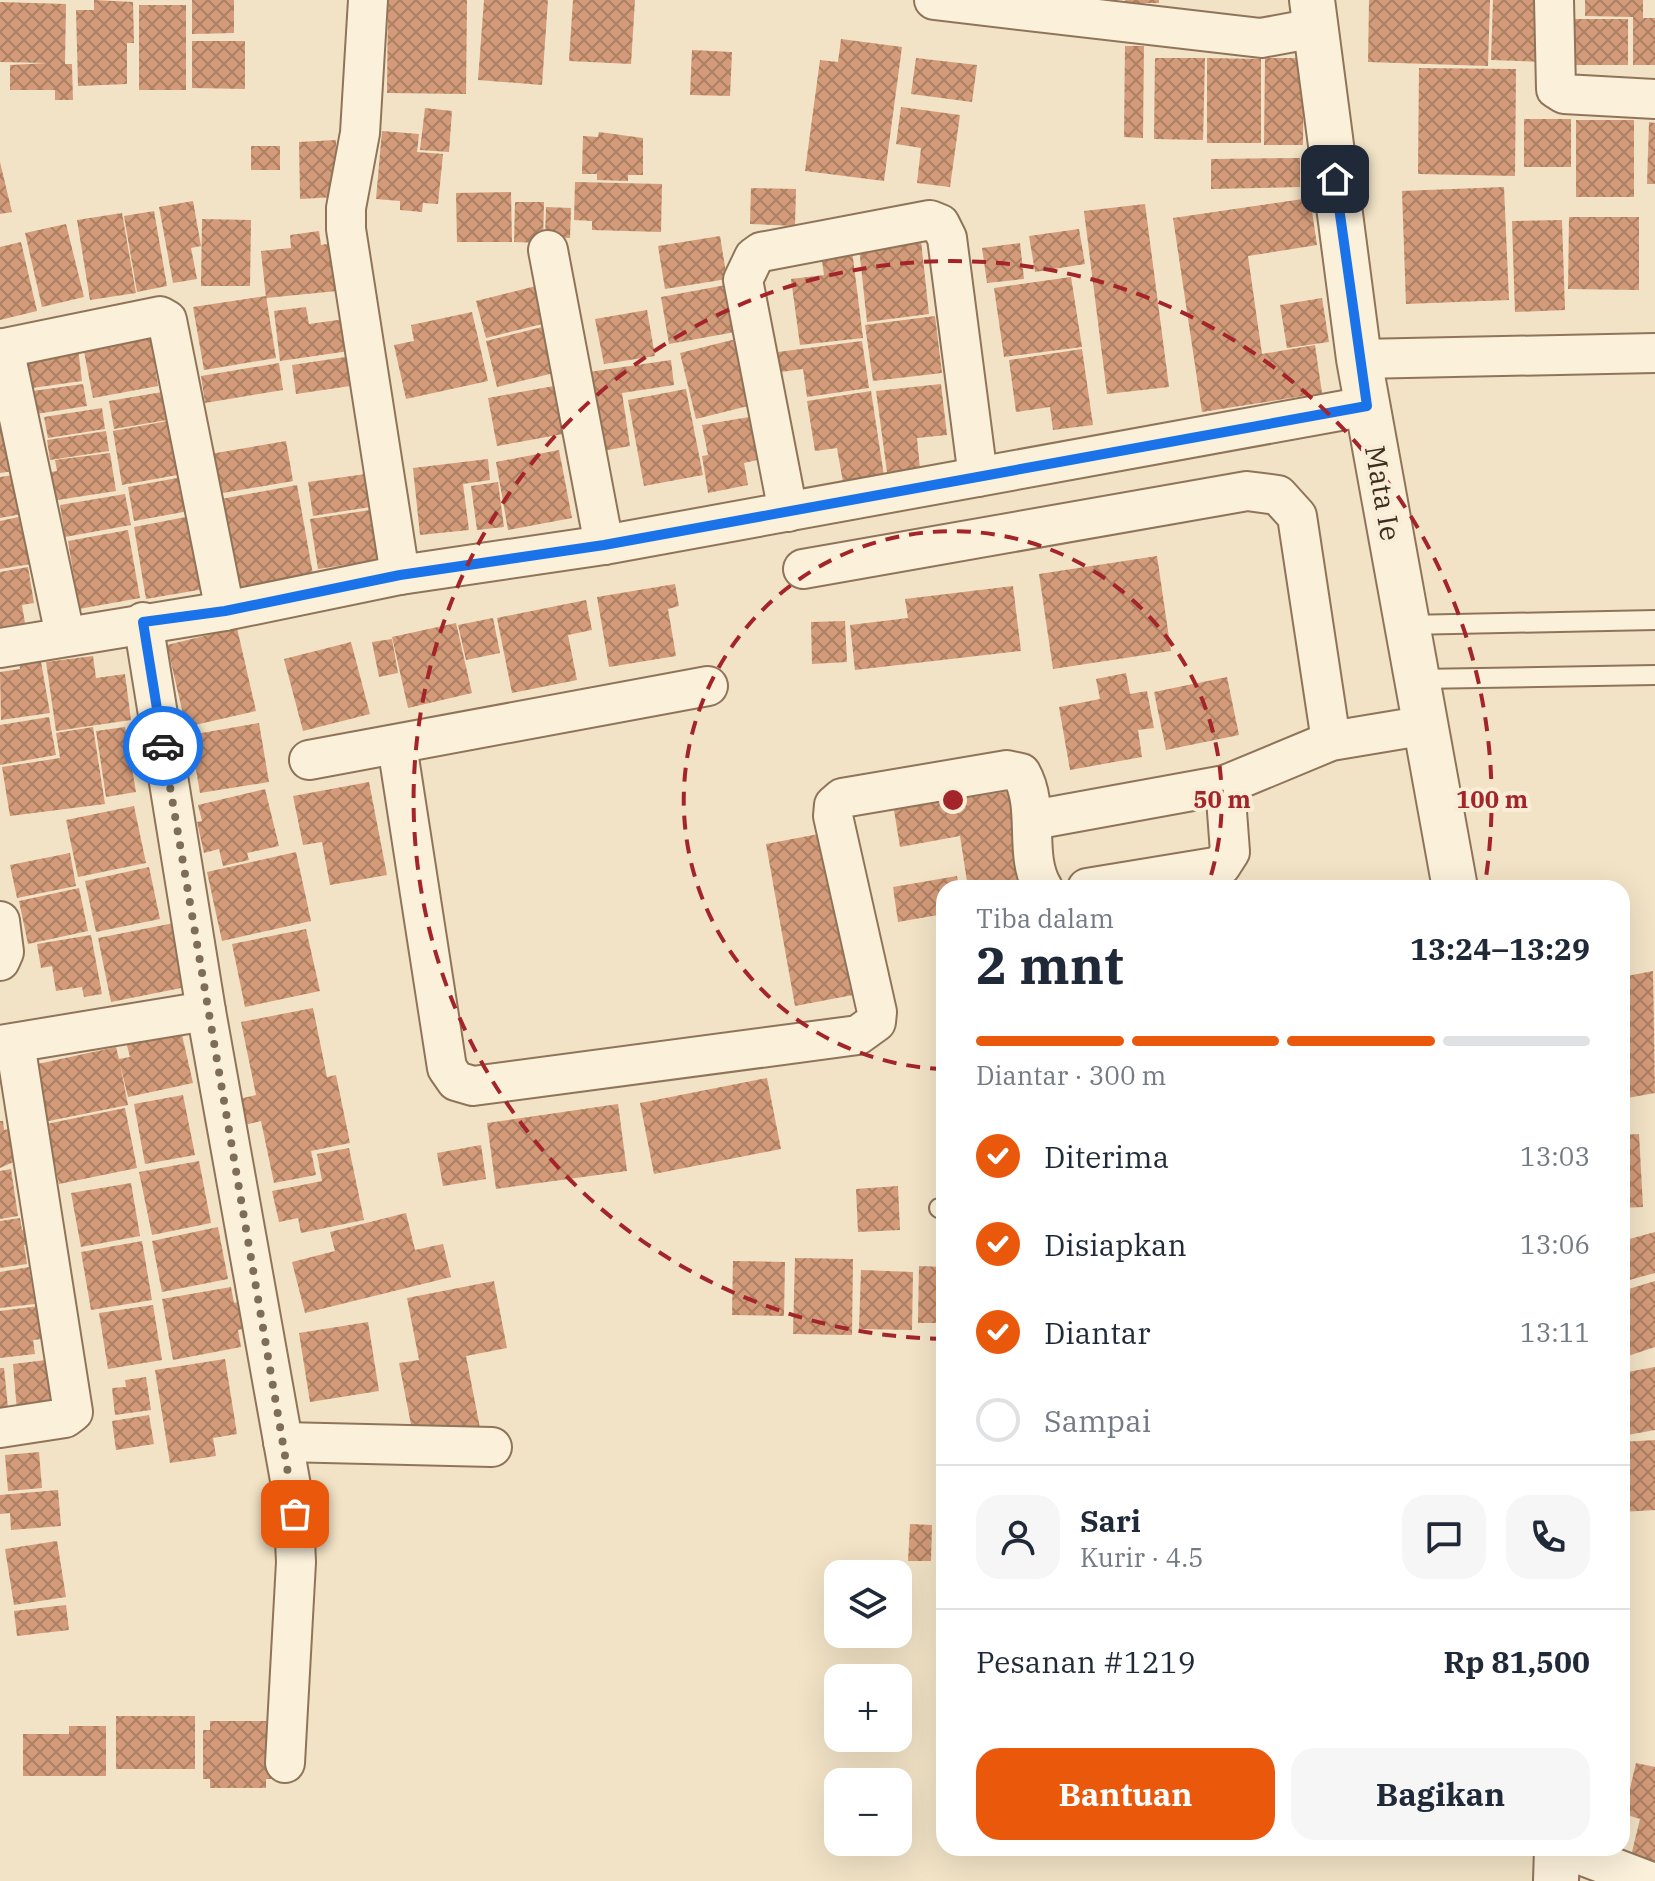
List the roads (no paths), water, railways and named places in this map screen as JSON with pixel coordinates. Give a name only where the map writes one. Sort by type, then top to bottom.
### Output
[{"type":"street","points":[[368,0],[360,133],[346,208],[346,229],[400,575]]},
{"type":"street","points":[[934,0],[1261,38],[1314,14]]},
{"type":"street","points":[[1554,0],[1556,89],[1564,94],[1655,99]]},
{"type":"street","name":"Mata Ie","points":[[1314,14],[1359,359],[1454,880]]},
{"type":"street","points":[[788,512],[743,280],[754,257],[761,252],[847,234],[930,220],[940,224],[947,238],[978,477]]},
{"type":"street","points":[[548,250],[604,545]]},
{"type":"street","points":[[65,635],[2,349],[160,316],[167,320],[225,611]]},
{"type":"street","points":[[1359,359],[1655,353]]},
{"type":"street","points":[[0,648],[143,622],[225,611],[400,575],[604,545],[1367,406]]},
{"type":"street","points":[[803,569],[1247,491],[1278,495],[1297,516],[1331,741]]},
{"type":"street","points":[[143,622],[206,1011],[296,1531],[285,1763]]},
{"type":"street","points":[[309,760],[708,686]]},
{"type":"street","points":[[1033,820],[1225,785],[1331,741],[1427,725]]},
{"type":"street","points":[[397,745],[447,1068],[456,1081],[473,1086],[858,1035],[876,1022],[877,1012],[833,816],[834,805],[842,798],[1007,770],[1021,773],[1033,820],[1036,871],[1040,880]]},
{"type":"street","points":[[1136,880],[1221,866],[1230,852],[1225,785]]},
{"type":"street","points":[[0,921],[4,952],[0,961]]},
{"type":"street","points":[[0,1428],[65,1418],[73,1412],[8,1044],[206,1011]]},
{"type":"street","points":[[283,1442],[492,1447]]},
{"type":"street","points":[[1558,1861],[1649,1881]]},
{"type":"lane","points":[[1406,625],[1655,620]]},
{"type":"lane","points":[[1417,679],[1655,675]]}]
